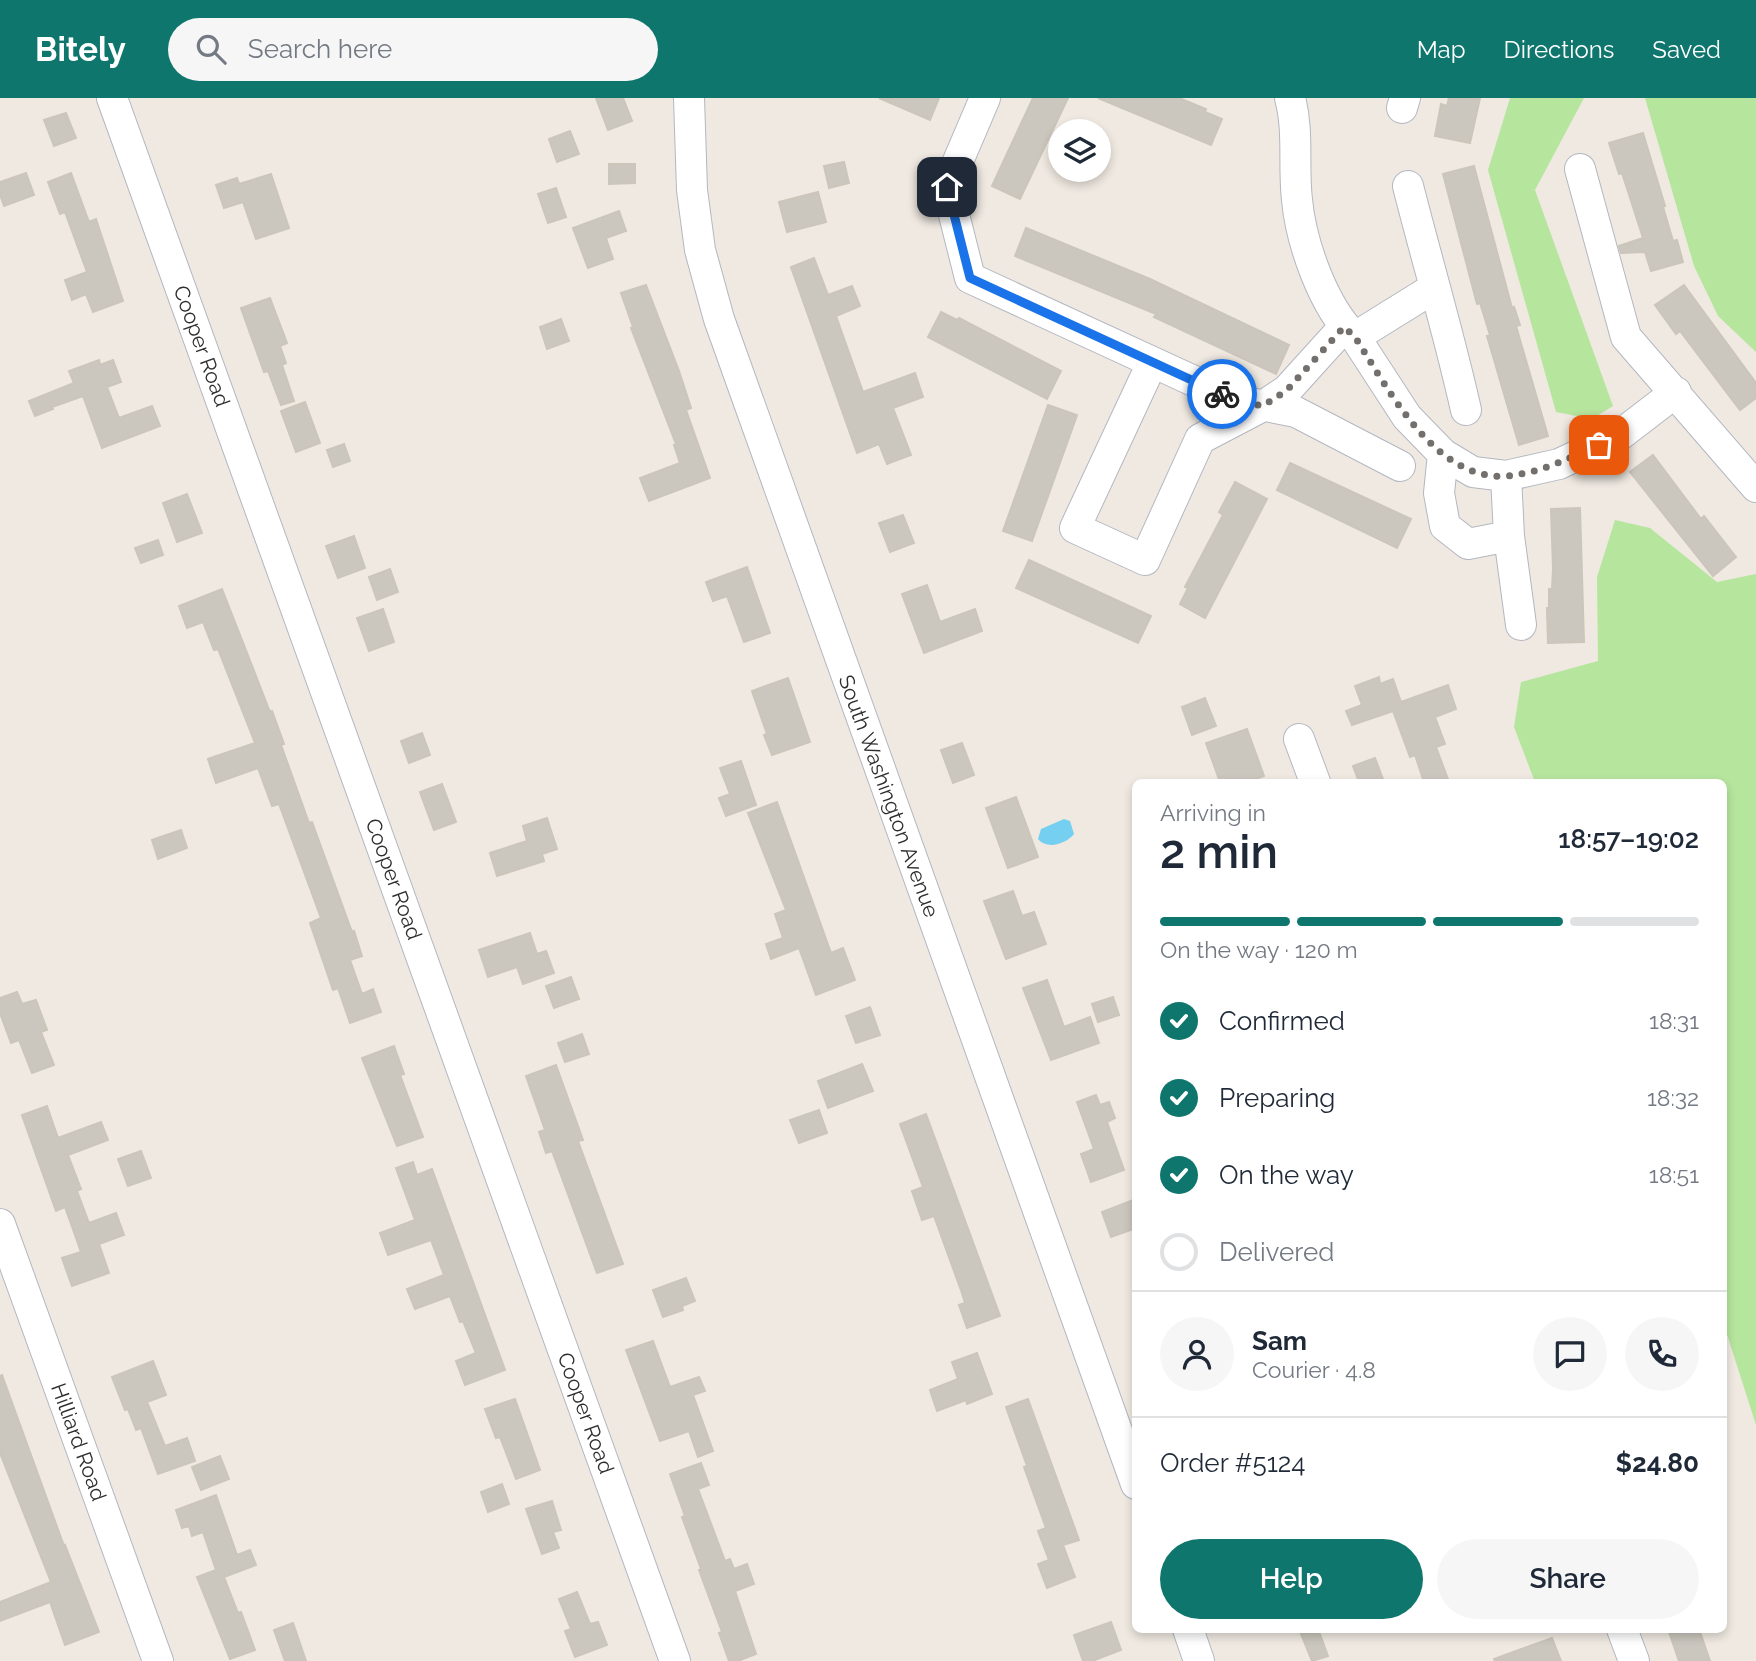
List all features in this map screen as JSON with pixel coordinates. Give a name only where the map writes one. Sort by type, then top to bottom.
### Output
[{"type":"street","name":"Cooper Road","points":[[113,98],[675,1661]]},
{"type":"street","name":"South Washington Avenue","points":[[689,98],[692,190],[700,250],[719,320],[1132,1473]]},
{"type":"street","points":[[985,98],[947,187],[970,278],[1235,400],[1296,412],[1401,466]]},
{"type":"street","points":[[1290,99],[1296,121],[1297,199],[1305,245],[1318,278],[1349,332],[1407,417],[1443,454],[1473,472],[1506,476],[1559,464],[1620,435],[1676,392]]},
{"type":"street","points":[[1580,169],[1626,337],[1756,487]]},
{"type":"street","points":[[1408,186],[1448,332],[1466,410]]},
{"type":"street","points":[[1152,363],[1075,528],[1145,560],[1200,439],[1263,406],[1287,390],[1349,332],[1434,288]]},
{"type":"street","points":[[1443,454],[1438,493],[1445,526],[1468,544],[1509,536]]},
{"type":"street","points":[[1506,476],[1509,536],[1521,625]]},
{"type":"street","points":[[1299,739],[1314,779]]},
{"type":"street","name":"Hilliard Road","points":[[0,1224],[158,1661]]},
{"type":"street","points":[[1189,1633],[1199,1661]]},
{"type":"street","points":[[1624,1633],[1634,1661]]},
{"type":"green space","points":[[1510,98],[1584,98],[1535,190],[1613,406],[1592,419],[1556,412],[1488,170]]},
{"type":"green space","points":[[1645,98],[1756,98],[1756,352],[1718,316],[1694,266]]},
{"type":"green space","points":[[1615,520],[1650,528],[1717,582],[1756,574],[1756,1425],[1727,1334],[1727,779],[1534,779],[1514,727],[1521,682],[1598,661],[1597,577]]},
{"type":"water","points":[[1064,819],[1070,821],[1074,834],[1071,838],[1051,845],[1038,839],[1041,829]]},
{"type":"building","points":[[596,98],[623,98],[632,121],[608,130]]},
{"type":"building","points":[[879,98],[939,98],[930,120]]},
{"type":"building","points":[[1033,98],[1068,98],[1058,119],[1048,119],[1048,140],[1020,199],[992,186]]},
{"type":"building","points":[[1098,98],[1179,98],[1222,119],[1211,145]]},
{"type":"building","points":[[1449,98],[1480,98],[1470,143],[1435,136],[1441,104],[1447,106]]},
{"type":"building","points":[[66,113],[76,138],[54,146],[44,120]]},
{"type":"building","points":[[570,131],[579,154],[557,162],[549,139]]},
{"type":"building","points":[[1643,133],[1673,241],[1677,240],[1683,262],[1651,271],[1645,252],[1621,253],[1619,246],[1643,238],[1622,173],[1619,174],[1609,143]]},
{"type":"building","points":[[844,162],[849,183],[829,188],[824,166]]},
{"type":"building","points":[[609,164],[635,164],[635,183],[609,184]]},
{"type":"building","points":[[1474,166],[1512,308],[1514,307],[1520,325],[1516,326],[1548,436],[1519,445],[1487,336],[1490,335],[1480,303],[1477,304],[1443,174]]},
{"type":"building","points":[[26,173],[34,195],[4,206],[0,182]]},
{"type":"building","points":[[71,173],[89,222],[96,219],[123,301],[93,312],[86,294],[72,300],[65,280],[87,272],[65,212],[60,214],[48,182]]},
{"type":"building","points":[[271,174],[289,228],[256,239],[243,202],[224,208],[216,185],[237,178],[239,184]]},
{"type":"building","points":[[556,188],[566,217],[548,223],[538,194]]},
{"type":"building","points":[[818,192],[826,222],[787,232],[779,202]]},
{"type":"building","points":[[619,211],[626,231],[606,238],[613,259],[588,268],[573,228]]},
{"type":"building","points":[[1026,228],[1150,279],[1289,345],[1276,374],[1154,317],[1156,314],[1015,256]]},
{"type":"building","points":[[814,258],[828,295],[852,286],[860,306],[836,316],[863,392],[915,373],[923,397],[893,408],[911,455],[887,464],[879,444],[857,453],[791,267]]},
{"type":"building","points":[[646,285],[679,371],[691,408],[686,410],[710,478],[649,501],[640,478],[680,463],[674,445],[676,444],[631,328],[633,327],[621,293]]},
{"type":"building","points":[[1684,285],[1756,383],[1756,398],[1740,410],[1680,331],[1676,334],[1655,305]]},
{"type":"building","points":[[270,298],[287,343],[280,346],[286,363],[282,365],[294,401],[281,405],[268,371],[264,372],[241,308]]},
{"type":"building","points":[[941,312],[957,320],[959,318],[1061,371],[1047,399],[928,337]]},
{"type":"building","points":[[561,319],[569,341],[547,349],[540,327]]},
{"type":"building","points":[[99,360],[100,365],[113,360],[121,382],[107,387],[119,418],[152,406],[160,426],[102,448],[83,396],[35,416],[29,401],[74,383],[69,371]]},
{"type":"building","points":[[305,402],[320,443],[296,452],[281,411]]},
{"type":"building","points":[[1048,405],[1077,415],[1032,541],[1003,531]]},
{"type":"building","points":[[344,444],[350,461],[333,467],[327,450]]},
{"type":"building","points":[[1653,455],[1701,519],[1704,516],[1736,557],[1713,576],[1630,472]]},
{"type":"building","points":[[1290,463],[1411,519],[1397,548],[1277,490]]},
{"type":"building","points":[[1235,482],[1267,499],[1205,618],[1180,604],[1188,588],[1185,587],[1223,515],[1219,512]]},
{"type":"building","points":[[187,494],[202,533],[177,542],[163,503]]},
{"type":"building","points":[[1580,508],[1584,642],[1548,643],[1547,608],[1549,589],[1552,589],[1553,568],[1551,509]]},
{"type":"building","points":[[903,515],[914,543],[890,552],[879,523]]},
{"type":"building","points":[[354,536],[365,568],[338,578],[326,546]]},
{"type":"building","points":[[158,540],[163,555],[141,563],[135,548]]},
{"type":"building","points":[[1029,560],[1151,616],[1138,643],[1016,588]]},
{"type":"building","points":[[747,567],[770,633],[744,642],[727,596],[713,601],[706,582]]},
{"type":"building","points":[[390,569],[398,592],[377,600],[369,577]]},
{"type":"building","points":[[927,585],[940,622],[975,609],[982,631],[924,653],[902,594]]},
{"type":"building","points":[[222,589],[270,712],[272,711],[284,744],[281,745],[309,823],[312,822],[352,932],[354,931],[362,956],[350,960],[362,994],[373,989],[381,1012],[350,1023],[338,988],[333,990],[310,923],[321,918],[279,804],[272,806],[258,768],[216,783],[208,759],[255,743],[218,649],[214,650],[203,622],[187,628],[179,606]]},
{"type":"building","points":[[383,609],[394,642],[369,651],[357,618]]},
{"type":"building","points":[[1379,677],[1380,684],[1393,679],[1401,702],[1448,685],[1456,709],[1435,717],[1445,744],[1436,747],[1448,779],[1423,779],[1415,755],[1410,757],[1393,711],[1352,725],[1346,711],[1362,705],[1355,686]]},
{"type":"building","points":[[788,678],[810,742],[772,755],[752,691]]},
{"type":"building","points":[[1205,698],[1216,726],[1192,735],[1182,707]]},
{"type":"building","points":[[1247,729],[1264,776],[1256,779],[1219,779],[1206,743]]},
{"type":"building","points":[[422,733],[430,755],[409,763],[401,741]]},
{"type":"building","points":[[962,743],[974,775],[953,783],[941,750]]},
{"type":"building","points":[[1375,758],[1383,779],[1358,779],[1353,766]]},
{"type":"building","points":[[741,761],[756,805],[726,816],[719,798],[730,794],[720,768]]},
{"type":"building","points":[[442,784],[456,822],[434,830],[420,792]]},
{"type":"building","points":[[1016,797],[1038,857],[1008,868],[986,808]]},
{"type":"building","points":[[777,802],[831,953],[843,948],[855,980],[816,995],[799,948],[771,959],[766,944],[783,938],[775,914],[786,910],[748,813]]},
{"type":"building","points":[[547,818],[557,849],[542,854],[544,861],[497,876],[490,853],[527,841],[523,826]]},
{"type":"building","points":[[181,830],[187,848],[158,859],[152,840]]},
{"type":"building","points":[[1013,891],[1022,916],[1034,912],[1046,944],[1006,959],[984,901]]},
{"type":"building","points":[[530,933],[537,954],[546,951],[554,973],[523,984],[517,967],[488,977],[479,950]]},
{"type":"building","points":[[571,977],[579,999],[554,1008],[546,986]]},
{"type":"building","points":[[1047,980],[1064,1027],[1090,1017],[1099,1043],[1051,1060],[1023,988]]},
{"type":"building","points":[[17,992],[22,1004],[36,1000],[47,1030],[41,1032],[54,1065],[32,1073],[19,1040],[11,1043],[0,1013],[0,998]]},
{"type":"building","points":[[1113,997],[1119,1015],[1098,1022],[1092,1004]]},
{"type":"building","points":[[870,1007],[880,1035],[856,1043],[846,1016]]},
{"type":"building","points":[[582,1034],[589,1054],[565,1062],[558,1043]]},
{"type":"building","points":[[394,1046],[404,1074],[400,1075],[423,1137],[397,1146],[362,1058]]},
{"type":"building","points":[[862,1064],[873,1091],[828,1108],[818,1081]]},
{"type":"building","points":[[556,1065],[583,1140],[578,1141],[623,1264],[597,1273],[552,1151],[546,1153],[539,1132],[545,1130],[526,1076]]},
{"type":"building","points":[[1096,1095],[1100,1105],[1109,1102],[1115,1118],[1107,1122],[1124,1170],[1091,1182],[1081,1154],[1094,1149],[1077,1102]]},
{"type":"building","points":[[47,1106],[58,1138],[101,1122],[108,1140],[68,1155],[81,1189],[77,1191],[89,1223],[116,1213],[124,1235],[99,1244],[109,1273],[72,1286],[62,1258],[81,1252],[65,1207],[56,1211],[22,1115]]},
{"type":"building","points":[[819,1110],[827,1133],[799,1143],[790,1120]]},
{"type":"building","points":[[926,1114],[1000,1316],[967,1328],[959,1305],[965,1303],[934,1216],[922,1220],[912,1191],[923,1187],[900,1124]]},
{"type":"building","points":[[141,1151],[151,1178],[128,1186],[118,1159]]},
{"type":"building","points":[[413,1162],[417,1175],[432,1169],[505,1370],[465,1385],[456,1361],[476,1353],[450,1296],[415,1309],[407,1289],[444,1275],[431,1240],[388,1255],[380,1233],[415,1220],[396,1168]]},
{"type":"building","points":[[1132,1201],[1132,1229],[1111,1237],[1102,1212]]},
{"type":"building","points":[[686,1278],[695,1301],[682,1306],[683,1310],[663,1317],[653,1290]]},
{"type":"building","points":[[653,1341],[670,1387],[699,1377],[705,1391],[693,1395],[713,1451],[698,1457],[689,1431],[660,1441],[626,1350]]},
{"type":"building","points":[[977,1353],[992,1394],[967,1404],[966,1400],[937,1411],[930,1390],[958,1379],[952,1362]]},
{"type":"building","points":[[153,1361],[166,1395],[147,1402],[165,1446],[187,1438],[195,1461],[158,1474],[141,1428],[136,1430],[112,1377]]},
{"type":"building","points":[[2,1375],[64,1546],[99,1632],[65,1645],[50,1602],[0,1621],[0,1602],[51,1582],[0,1453]]},
{"type":"building","points":[[515,1399],[540,1470],[516,1479],[500,1437],[496,1438],[485,1409]]},
{"type":"building","points":[[1028,1399],[1079,1540],[1063,1545],[1075,1577],[1047,1588],[1038,1564],[1049,1560],[1038,1531],[1046,1528],[1006,1407]]},
{"type":"building","points":[[220,1456],[229,1479],[201,1490],[192,1467]]},
{"type":"building","points":[[701,1463],[709,1485],[698,1489],[725,1561],[730,1559],[734,1569],[747,1564],[754,1584],[735,1591],[756,1654],[738,1661],[729,1661],[670,1474]]},
{"type":"building","points":[[502,1484],[509,1504],[488,1512],[481,1492]]},
{"type":"building","points":[[216,1495],[237,1555],[250,1550],[256,1565],[224,1577],[255,1650],[230,1659],[197,1577],[216,1570],[203,1532],[192,1536],[189,1526],[182,1528],[176,1510]]},
{"type":"building","points":[[552,1501],[561,1530],[553,1532],[559,1548],[542,1554],[526,1509]]},
{"type":"building","points":[[577,1592],[590,1624],[598,1622],[607,1645],[575,1657],[565,1631],[571,1629],[559,1599]]},
{"type":"building","points":[[1111,1622],[1121,1650],[1092,1661],[1083,1661],[1074,1635]]},
{"type":"building","points":[[293,1623],[306,1661],[285,1661],[274,1630]]},
{"type":"building","points":[[1301,1633],[1319,1633],[1328,1656],[1312,1661]]},
{"type":"building","points":[[1669,1633],[1700,1633],[1710,1661],[1679,1661]]},
{"type":"building","points":[[1552,1638],[1561,1661],[1494,1659]]},
{"type":"way so far","points":[[1222,394],[1235,400],[1263,406],[1287,390],[1344,327],[1355,337],[1407,417],[1443,454],[1473,472],[1506,476],[1559,464],[1599,445]]},
{"type":"route","points":[[947,187],[970,278],[1222,394]]}]
